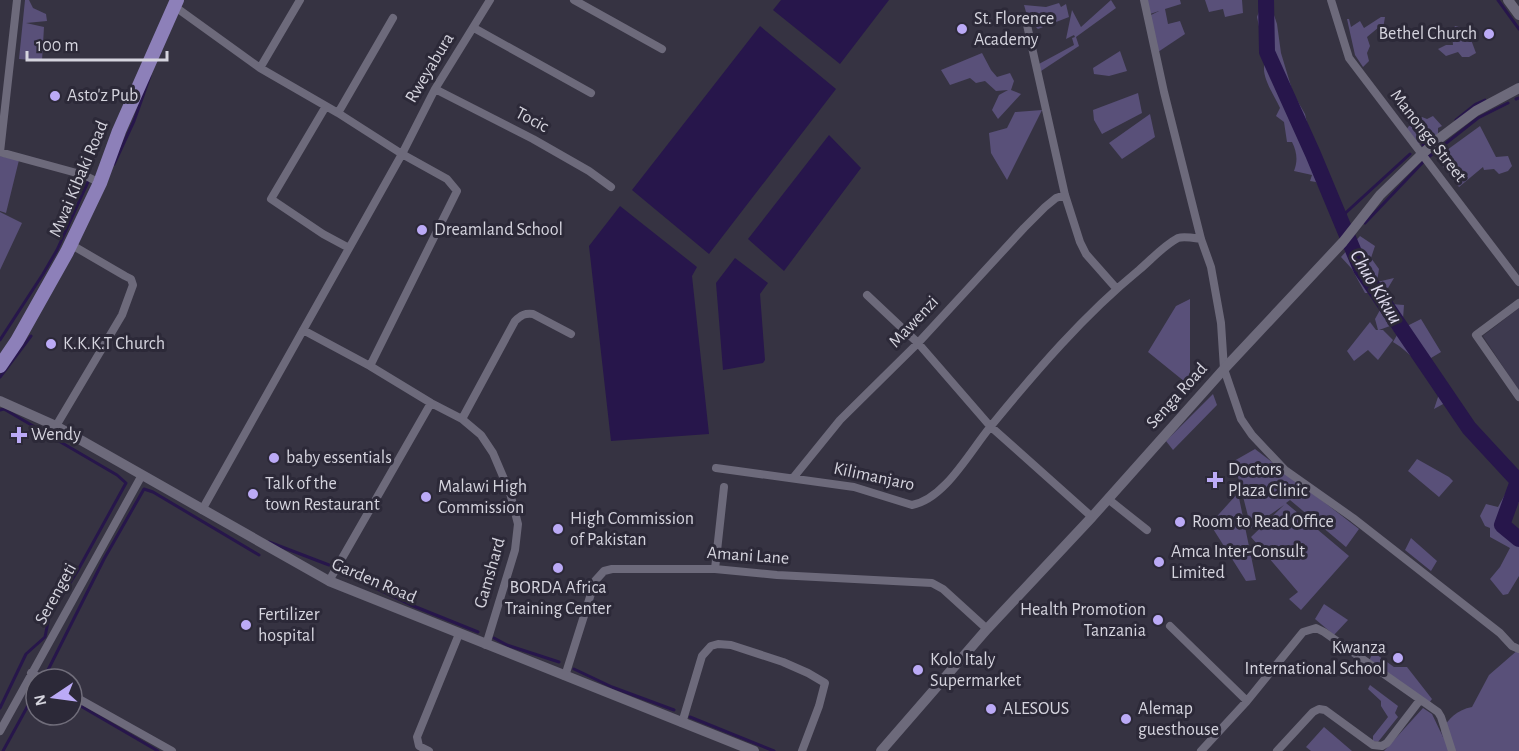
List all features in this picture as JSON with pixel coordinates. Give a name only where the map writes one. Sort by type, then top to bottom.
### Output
[{"type":"main road","name":"Mwai Kibaki Road","points":[[0,366],[17,341],[70,244],[100,183],[119,131],[175,3]]},
{"type":"street","points":[[17,0],[0,152],[84,175],[100,183]]},
{"type":"street","points":[[260,68],[300,0]]},
{"type":"street","name":"Rweyabura","points":[[202,510],[402,154],[435,89],[490,0]]},
{"type":"street","points":[[574,0],[662,49]]},
{"type":"street","points":[[1144,0],[1164,92],[1210,267],[1219,312],[1224,369],[1236,408],[1245,427],[1285,470],[1353,518],[1500,633],[1512,646],[1519,649]]},
{"type":"street","name":"Manonge Street","points":[[1331,0],[1348,58],[1519,282]]},
{"type":"street","points":[[1508,0],[1519,15]]},
{"type":"street","points":[[175,3],[260,68],[447,179],[457,191],[370,366]]},
{"type":"street","points":[[338,113],[393,18]]},
{"type":"street","points":[[1027,25],[1065,195],[1080,242],[1086,254],[1116,288]]},
{"type":"street","points":[[474,28],[591,93]]},
{"type":"street","name":"Senga Road","points":[[881,751],[987,629],[1343,242],[1380,195],[1422,153],[1476,111],[1519,88]]},
{"type":"street","name":"Tocic","points":[[435,89],[533,139],[589,171],[611,187]]},
{"type":"street","points":[[326,106],[271,200],[349,248]]},
{"type":"street","name":"Mawenzi","points":[[794,478],[840,420],[918,344],[1036,216],[1056,198],[1065,195]]},
{"type":"street","name":"Kilimanjaro","points":[[716,468],[854,487],[912,505],[921,503],[945,485],[990,426],[1054,352],[1116,288],[1162,249],[1181,237],[1201,239]]},
{"type":"street","points":[[56,426],[122,315],[133,285],[130,279],[70,244]]},
{"type":"street","points":[[867,296],[918,344],[990,426],[1092,517]]},
{"type":"street","points":[[1519,303],[1476,335],[1519,397]]},
{"type":"street","points":[[462,419],[515,321],[522,315],[533,314],[571,334]]},
{"type":"street","name":"Gamshard","points":[[303,330],[370,366],[430,404],[462,419],[481,435],[494,453],[510,494],[518,524],[515,550],[486,645]]},
{"type":"street","name":"Garden Road","points":[[0,401],[56,426],[329,581],[754,751]]},
{"type":"street","points":[[329,581],[430,404]]},
{"type":"street","name":"Serengeti","points":[[34,667],[142,475]]},
{"type":"street","points":[[715,569],[724,487]]},
{"type":"street","points":[[1108,499],[1147,530]]},
{"type":"street","name":"Amani Lane","points":[[565,676],[595,581],[604,571],[623,568],[715,569],[777,575],[932,583],[944,589],[987,629]]},
{"type":"street","points":[[1170,626],[1247,700]]},
{"type":"street","points":[[1201,751],[1303,632],[1316,628],[1442,717],[1452,751]]},
{"type":"street","points":[[429,751],[419,746],[417,737],[459,633]]},
{"type":"street","points":[[681,723],[702,656],[711,646],[732,645],[783,662],[825,683],[802,751]]},
{"type":"street","name":"Serengeti","points":[[0,730],[24,686]]},
{"type":"street","points":[[1277,751],[1313,712],[1319,709],[1325,710],[1373,745],[1382,746],[1387,743],[1420,700]]},
{"type":"street","points":[[84,702],[172,751]]},
{"type":"shaded area","points":[[25,0],[29,0],[33,8],[46,14],[47,21],[26,23],[44,27],[42,61],[19,59]]},
{"type":"shaded area","points":[[781,0],[889,0],[840,64],[773,10]]},
{"type":"shaded area","points":[[1111,0],[1116,8],[1076,37],[1079,46],[1041,71],[1037,65],[1074,45],[1072,38],[1075,37],[1074,35],[1066,39],[1072,10],[1081,27]]},
{"type":"shaded area","points":[[1144,0],[1180,0],[1181,4],[1165,9],[1168,24],[1180,21],[1185,34],[1158,52],[1147,17],[1159,11],[1147,15]]},
{"type":"shaded area","points":[[1205,0],[1242,0],[1243,13],[1225,17],[1223,9],[1209,12]]},
{"type":"shaded area","points":[[1263,0],[1269,0],[1277,24],[1281,53],[1293,93],[1305,114],[1313,148],[1340,200],[1330,206],[1316,182],[1310,181],[1312,175],[1294,171],[1295,149],[1292,142],[1287,142],[1284,122],[1276,116],[1280,108],[1264,73],[1265,63],[1259,42],[1261,36],[1257,17]]},
{"type":"shaded area","points":[[1059,3],[1061,7],[1066,4],[1069,17],[1038,29],[1028,19],[1024,5],[1046,7]]},
{"type":"shaded area","points":[[1381,17],[1385,17],[1383,29],[1379,27],[1367,37],[1370,46],[1367,53],[1369,61],[1363,67],[1355,55],[1347,19],[1351,27],[1360,21],[1364,28]]},
{"type":"shaded area","points":[[760,26],[836,89],[709,254],[632,190]]},
{"type":"shaded area","points":[[1455,26],[1467,29],[1476,53],[1469,57],[1462,57],[1458,52],[1446,56],[1438,49],[1446,45],[1453,45],[1452,32]]},
{"type":"shaded area","points":[[1120,51],[1127,71],[1109,76],[1094,74],[1093,68]]},
{"type":"shaded area","points":[[982,53],[997,77],[1010,73],[1014,81],[1011,90],[1021,94],[998,119],[992,110],[999,95],[1008,90],[996,91],[985,81],[976,83],[970,78],[950,85],[941,70]]},
{"type":"shaded area","points":[[1138,93],[1142,113],[1102,134],[1094,120],[1093,110]]},
{"type":"shaded area","points":[[1042,110],[1007,180],[991,153],[989,133],[1007,128],[1015,112]]},
{"type":"shaded area","points":[[1150,114],[1155,137],[1122,159],[1109,143]]},
{"type":"shaded area","points":[[1433,116],[1442,126],[1438,128],[1438,136],[1417,144],[1406,130],[1409,126],[1418,124],[1422,117],[1427,119]]},
{"type":"shaded area","points":[[1480,126],[1496,157],[1508,156],[1512,166],[1508,171],[1499,174],[1494,169],[1484,170],[1483,167],[1459,187],[1436,158]]},
{"type":"shaded area","points":[[829,135],[861,168],[784,271],[748,239]]},
{"type":"shaded area","points":[[0,156],[19,160],[6,213],[0,211]]},
{"type":"shaded area","points":[[620,206],[697,267],[692,276],[709,434],[611,441],[589,246]]},
{"type":"shaded area","points":[[0,212],[22,223],[0,270]]},
{"type":"shaded area","points":[[1360,236],[1375,246],[1371,258],[1379,269],[1377,282],[1394,278],[1385,293],[1391,304],[1404,305],[1403,319],[1407,326],[1421,319],[1441,352],[1426,361],[1454,404],[1449,408],[1445,403],[1434,409],[1439,394],[1419,365],[1393,342],[1397,335],[1390,326],[1379,330],[1383,330],[1393,340],[1378,360],[1368,350],[1354,361],[1347,351],[1370,322],[1378,330],[1375,319],[1380,310],[1368,293],[1365,293],[1352,269],[1341,257]]},
{"type":"shaded area","points":[[735,258],[768,283],[760,294],[765,360],[763,363],[723,370],[716,283]]},
{"type":"shaded area","points":[[1190,299],[1190,386],[1148,352],[1176,306]]},
{"type":"shaded area","points":[[1519,308],[1519,391],[1483,336]]},
{"type":"shaded area","points":[[1213,394],[1217,405],[1173,450],[1166,441]]},
{"type":"shaded area","points":[[1255,449],[1359,529],[1346,547],[1290,500],[1286,503],[1349,556],[1301,610],[1289,599],[1298,592],[1251,537],[1284,505],[1251,528],[1234,461]]},
{"type":"shaded area","points":[[1417,459],[1453,481],[1439,497],[1408,471]]},
{"type":"shaded area","points":[[1518,471],[1519,502],[1509,518],[1512,526],[1519,531],[1519,576],[1508,594],[1503,595],[1490,579],[1500,567],[1510,548],[1490,537],[1490,528],[1485,526],[1480,516],[1486,504],[1498,507]]},
{"type":"shaded area","points":[[1238,493],[1256,580],[1246,581],[1210,524]]},
{"type":"shaded area","points":[[1411,538],[1437,561],[1431,571],[1405,550]]},
{"type":"shaded area","points":[[1324,604],[1348,620],[1334,635],[1315,619]]},
{"type":"shaded area","points":[[1519,649],[1519,751],[1384,751],[1423,708],[1432,714],[1443,737],[1441,731],[1447,722],[1458,712],[1472,707],[1489,675]]},
{"type":"shaded area","points":[[1373,652],[1394,667],[1407,667],[1432,699],[1429,703],[1369,661]]},
{"type":"shaded area","points":[[1370,685],[1398,706],[1395,713],[1398,717],[1378,742],[1373,741],[1373,736],[1388,717],[1381,706],[1381,701],[1368,689]]},
{"type":"shaded area","points":[[1324,727],[1352,751],[1311,751],[1306,747]]},
{"type":"waterway","name":"Chuo Kikuu","points":[[1266,0],[1267,52],[1361,269],[1469,428],[1518,481],[1502,525],[1519,539]]},
{"type":"waterway","points":[[1498,0],[1519,29]]},
{"type":"waterway","points":[[114,164],[134,121],[150,76]]},
{"type":"waterway","points":[[1456,120],[1476,104],[1485,100]]},
{"type":"waterway","points":[[1365,223],[1426,159],[1478,118],[1508,103]]},
{"type":"waterway","points":[[1423,145],[1430,140]]},
{"type":"waterway","points":[[1340,218],[1410,154]]},
{"type":"waterway","points":[[0,340],[57,250],[88,182]]},
{"type":"waterway","points":[[0,377],[31,336]]},
{"type":"waterway","points":[[0,410],[4,409],[117,475],[126,483],[49,617],[45,637],[26,654],[0,708]]},
{"type":"waterway","points":[[50,667],[104,559],[144,489],[153,492],[259,555]]},
{"type":"waterway","points":[[269,542],[329,565]]},
{"type":"waterway","points":[[341,572],[411,605],[478,632]]},
{"type":"waterway","points":[[494,638],[507,645],[559,662]]},
{"type":"waterway","points":[[574,669],[612,687],[674,710]]},
{"type":"waterway","points":[[84,708],[158,751]]},
{"type":"waterway","points":[[3,751],[24,713]]},
{"type":"waterway","points":[[690,717],[774,751]]},
{"type":"place","name":"St. Florence Academy","points":[[962,29]]},
{"type":"place","name":"Bethel Church","points":[[1489,34]]},
{"type":"place","name":"Asto'z Pub","points":[[55,96]]},
{"type":"place","name":"Dreamland School","points":[[422,230]]},
{"type":"place","name":"K.K.K.T Church","points":[[51,344]]},
{"type":"place","name":"Wendy","points":[[19,435]]},
{"type":"place","name":"baby essentials","points":[[274,458]]},
{"type":"place","name":"Doctors Plaza Clinic","points":[[1215,480]]},
{"type":"place","name":"Talk of the town Restaurant","points":[[253,494]]},
{"type":"place","name":"Malawi High Commission","points":[[426,497]]},
{"type":"place","name":"Room to Read Office","points":[[1180,522]]},
{"type":"place","name":"High Commission of Pakistan","points":[[558,529]]},
{"type":"place","name":"Amca Inter-Consult Limited","points":[[1159,562]]},
{"type":"place","name":"BORDA Africa Training Center","points":[[558,568]]},
{"type":"place","name":"Health Promotion Tanzania","points":[[1158,620]]},
{"type":"place","name":"Fertilizer hospital","points":[[246,625]]},
{"type":"place","name":"Kwanza International School","points":[[1398,658]]},
{"type":"place","name":"Kolo Italy Supermarket","points":[[918,670]]},
{"type":"place","name":"ALESOUS","points":[[991,709]]},
{"type":"place","name":"Alemap guesthouse","points":[[1126,719]]}]
